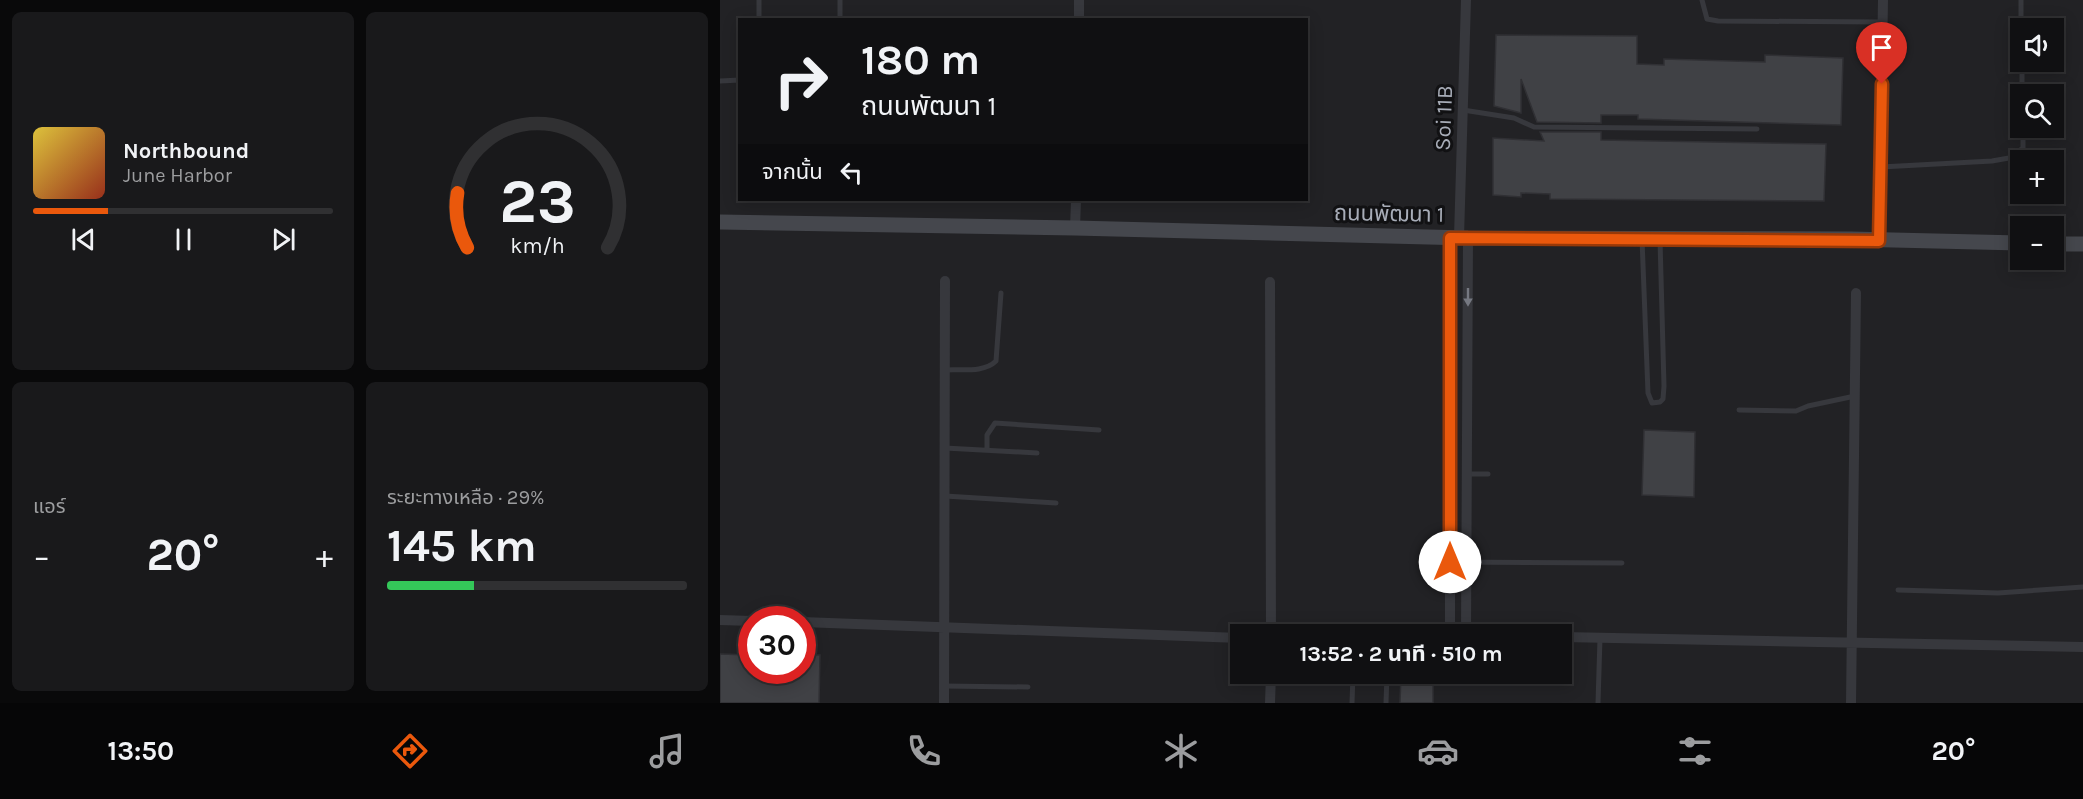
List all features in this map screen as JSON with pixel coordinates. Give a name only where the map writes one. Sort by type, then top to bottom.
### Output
[{"type":"main road","name":"ถนนพัฒนา 1","points":[[720,222],[1459,238],[2010,243]]},
{"type":"main road","points":[[2064,244],[2083,244]]},
{"type":"street","points":[[1079,0],[1079,18]]},
{"type":"street","name":"Soi 11B","points":[[1459,238],[1466,0]]},
{"type":"street","points":[[1879,241],[1883,0]]},
{"type":"street","points":[[1075,228],[1076,201]]},
{"type":"street","points":[[1450,624],[1450,448],[1459,238]]},
{"type":"street","points":[[1459,238],[1467,448],[1466,624]]},
{"type":"street","points":[[944,703],[945,281]]},
{"type":"street","points":[[1269,282],[1271,624]]},
{"type":"street","points":[[1851,703],[1856,293]]},
{"type":"street","points":[[1450,448],[1467,448]]},
{"type":"street","points":[[1450,530],[1466,531]]},
{"type":"street","points":[[720,620],[738,621]]},
{"type":"street","points":[[816,622],[1230,638]]},
{"type":"street","points":[[1572,637],[2083,647]]},
{"type":"street","points":[[1270,703],[1271,684]]},
{"type":"lane","points":[[759,0],[759,18]]},
{"type":"lane","points":[[840,0],[840,18]]},
{"type":"lane","points":[[1702,0],[1707,18],[1718,21],[1883,22]]},
{"type":"lane","points":[[2021,0],[2021,18]]},
{"type":"lane","points":[[720,81],[738,80]]},
{"type":"lane","points":[[1463,110],[1514,118],[1534,127],[1757,129]]},
{"type":"lane","points":[[1881,167],[1992,161],[2009,158],[2023,148],[2023,138]]},
{"type":"lane","points":[[1642,238],[1648,393],[1652,403],[1663,399],[1664,386],[1659,238]]},
{"type":"lane","points":[[945,370],[980,369],[991,366],[996,361],[1001,293]]},
{"type":"lane","points":[[1739,410],[1796,411],[1808,406],[1855,396]]},
{"type":"lane","points":[[987,449],[987,435],[995,423],[1099,430]]},
{"type":"lane","points":[[945,448],[1037,453]]},
{"type":"lane","points":[[1467,474],[1488,474]]},
{"type":"lane","points":[[945,496],[1056,503]]},
{"type":"lane","points":[[1450,562],[1622,563]]},
{"type":"lane","points":[[1898,590],[1998,593],[2083,588]]},
{"type":"lane","points":[[1598,703],[1600,638]]},
{"type":"lane","points":[[1352,703],[1353,684]]},
{"type":"lane","points":[[1386,703],[1387,684]]},
{"type":"lane","points":[[944,686],[1028,687]]},
{"type":"shaded area","points":[[720,0],[2083,0],[2083,703],[720,703]]},
{"type":"building","points":[[1496,35],[1637,36],[1637,64],[1664,65],[1664,59],[1765,62],[1765,55],[1843,58],[1841,125],[1638,119],[1638,115],[1601,115],[1601,123],[1537,122],[1521,79],[1521,113],[1494,106]]},
{"type":"building","points":[[1540,132],[1601,132],[1601,140],[1826,144],[1824,201],[1550,199],[1550,194],[1521,193],[1521,197],[1493,195],[1493,138],[1544,141]]},
{"type":"building","points":[[1644,430],[1695,432],[1694,497],[1642,495]]},
{"type":"building","points":[[720,654],[738,655],[738,684],[816,684],[816,655],[820,655],[819,703],[720,703]]},
{"type":"building","points":[[1401,684],[1433,684],[1433,703],[1400,703]]},
{"type":"route","points":[[1450,562],[1450,238],[1851,239],[1879,241],[1882,84]]}]
